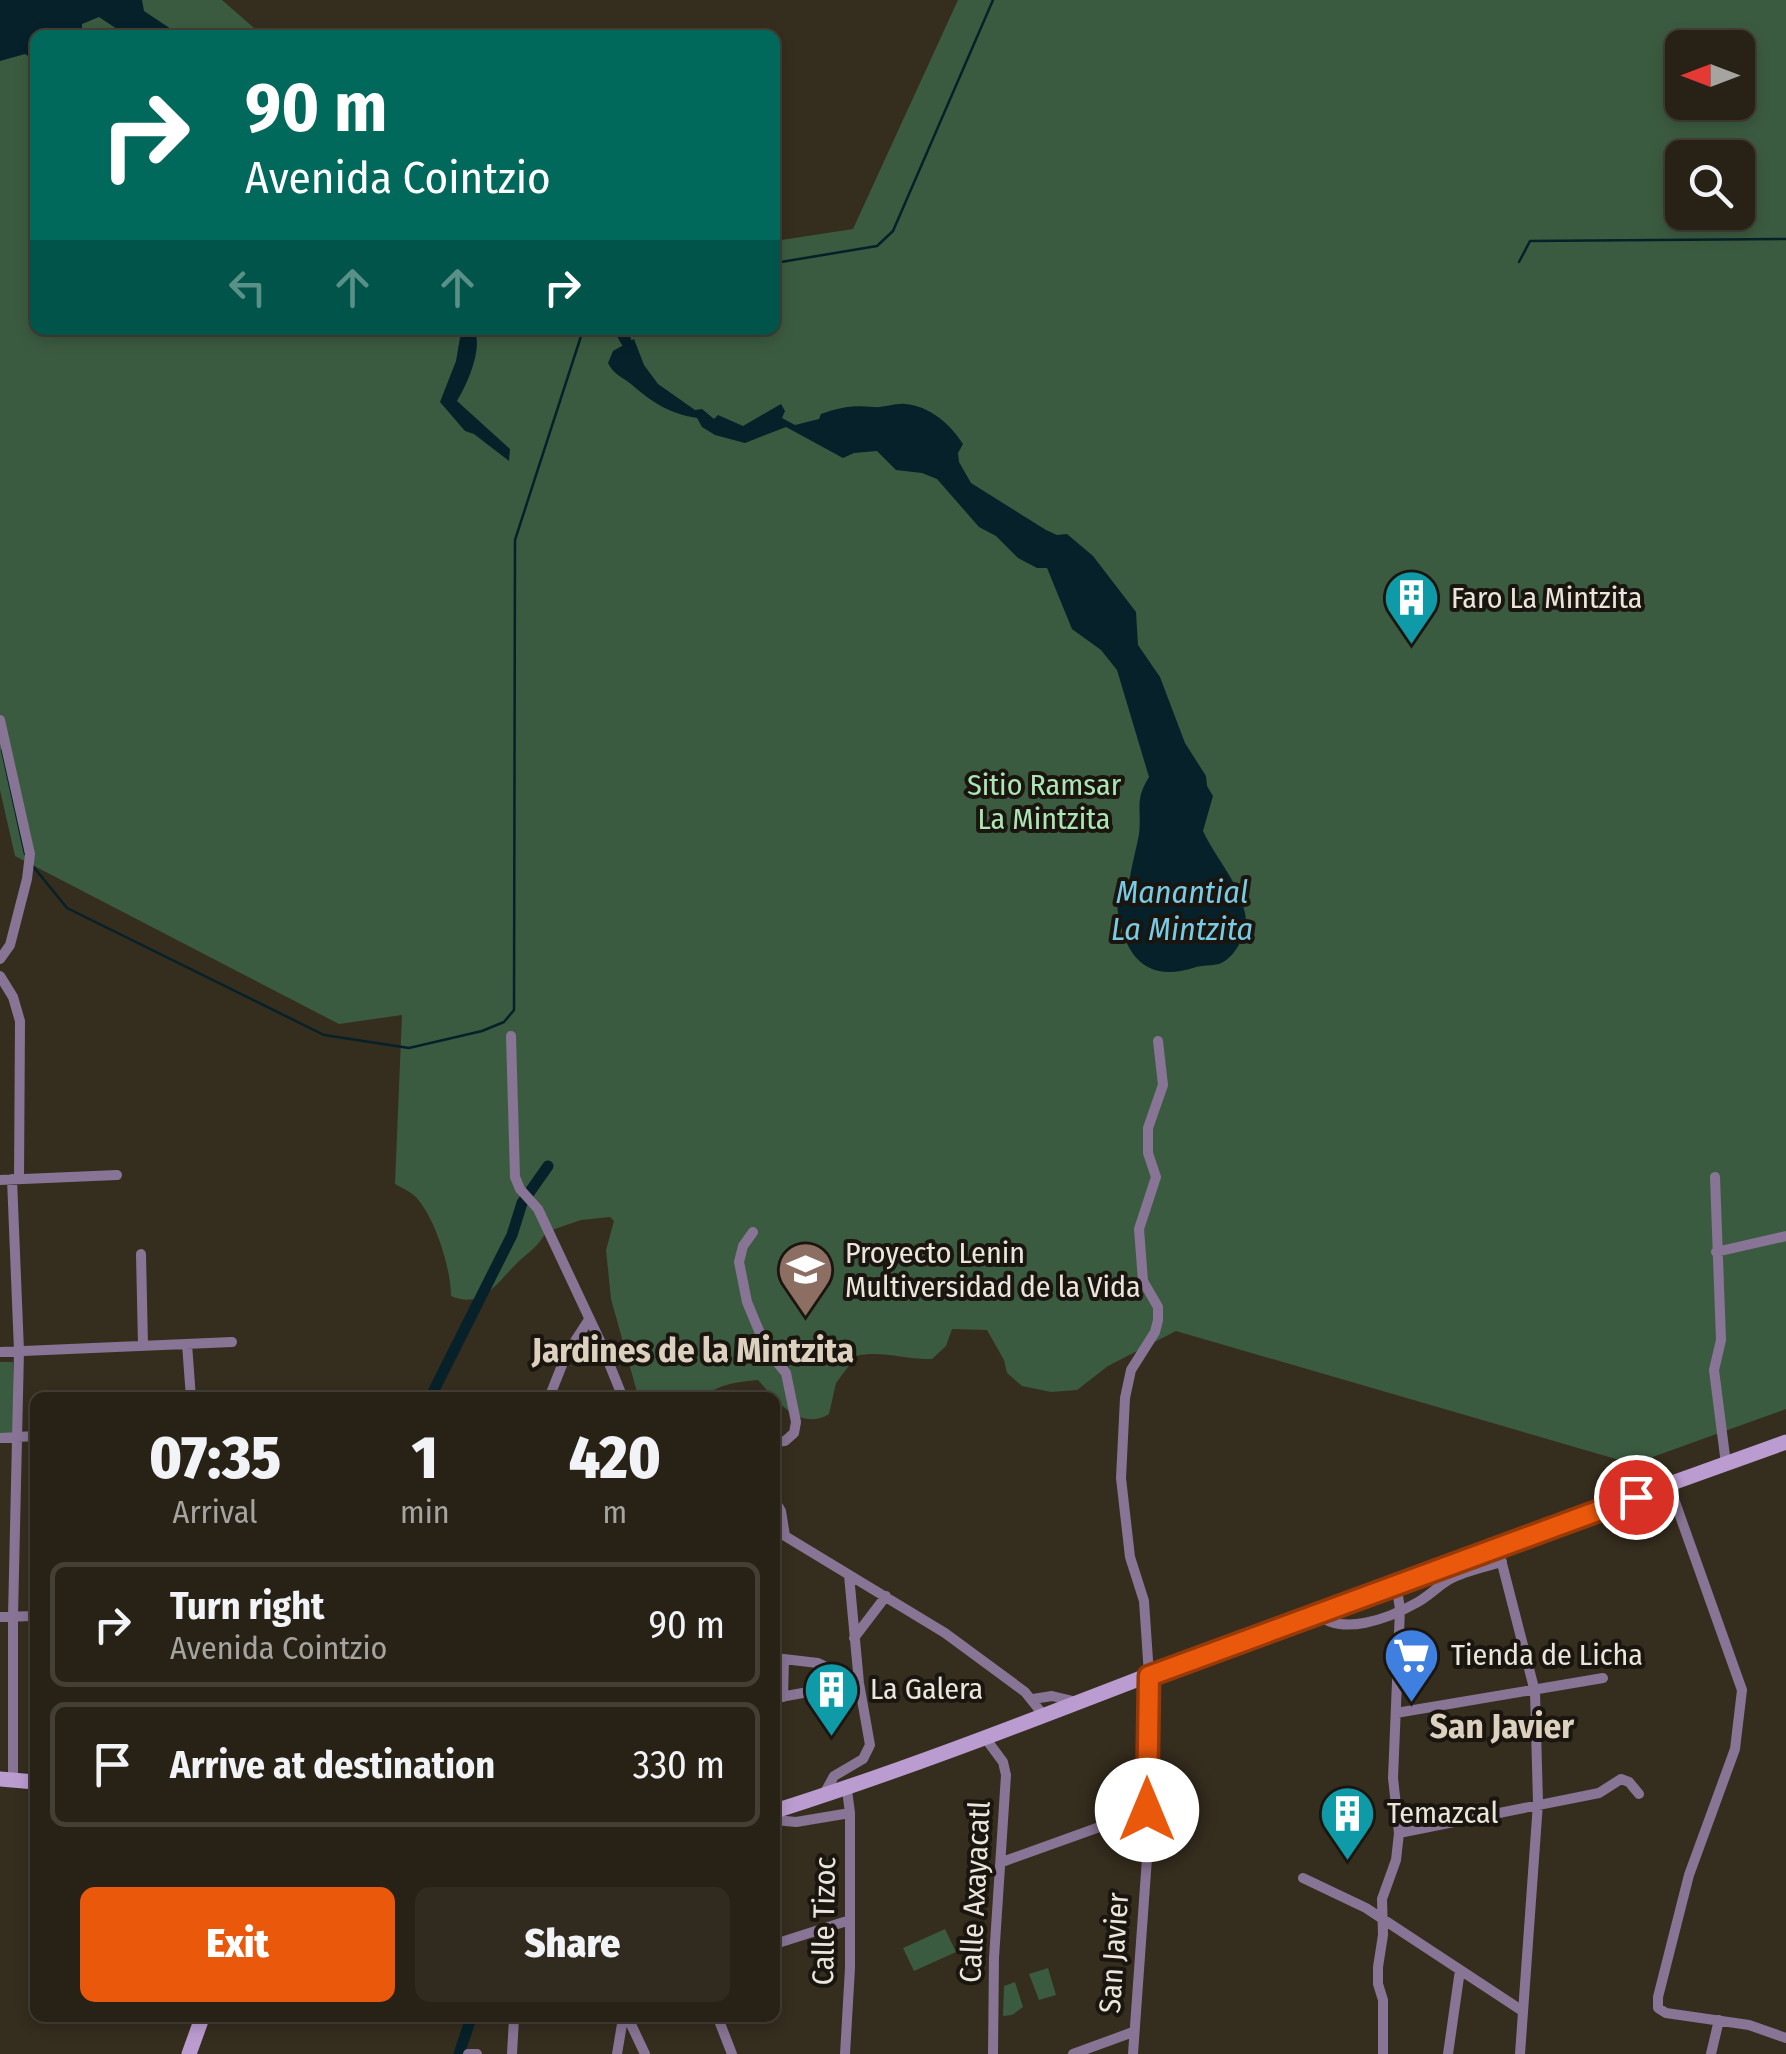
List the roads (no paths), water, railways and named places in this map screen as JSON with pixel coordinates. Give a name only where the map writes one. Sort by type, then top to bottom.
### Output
[{"type":"main road","points":[[780,1810],[986,1739],[1396,1583],[1500,1555],[1669,1485],[1786,1442]]},
{"type":"main road","points":[[189,2054],[201,2022]]},
{"type":"street","points":[[0,720],[30,854],[10,945],[0,959]]},
{"type":"street","points":[[0,976],[13,997],[20,1021],[10,1179],[19,1438],[6,1617],[6,1780]]},
{"type":"street","points":[[510,1036],[515,1177],[538,1208],[620,1392]]},
{"type":"street","name":"San Javier","points":[[1133,2054],[1147,1858],[1149,1676],[1144,1601],[1130,1557],[1121,1478],[1124,1398],[1131,1370],[1155,1332],[1158,1320],[1158,1308],[1143,1281],[1139,1229],[1156,1177],[1148,1152],[1148,1128],[1163,1085],[1158,1041]]},
{"type":"street","points":[[10,1179],[117,1175]]},
{"type":"street","points":[[1715,1177],[1721,1340],[1714,1370],[1726,1464]]},
{"type":"street","points":[[753,1232],[743,1246],[739,1262],[747,1302],[767,1350],[786,1373],[796,1422],[794,1433],[780,1442]]},
{"type":"street","points":[[1716,1252],[1786,1236]]},
{"type":"street","points":[[141,1254],[143,1346]]},
{"type":"street","points":[[552,1392],[566,1355],[588,1321]]},
{"type":"street","points":[[0,1352],[232,1342]]},
{"type":"street","points":[[187,1344],[190,1392]]},
{"type":"street","points":[[0,1438],[30,1437]]},
{"type":"street","points":[[1669,1485],[1742,1690],[1735,1749],[1689,1875],[1658,2008],[1666,2013],[1719,2020],[1786,2038]]},
{"type":"street","points":[[780,1517],[786,1536],[944,1633],[1033,1698],[1045,1717]]},
{"type":"street","points":[[1316,1612],[1326,1622],[1363,1623],[1417,1602],[1453,1577],[1500,1555],[1536,1692],[1538,1803],[1520,2054]]},
{"type":"street","points":[[823,1798],[834,1776],[864,1759],[870,1746],[859,1683],[849,1575]]},
{"type":"street","points":[[1383,2054],[1383,2000],[1378,1984],[1382,1900],[1396,1860],[1398,1833],[1394,1778],[1400,1609],[1396,1583]]},
{"type":"street","points":[[854,1638],[886,1596]]},
{"type":"street","points":[[780,1659],[818,1663],[859,1683]]},
{"type":"street","points":[[1396,1713],[1603,1678]]},
{"type":"street","points":[[780,1697],[859,1683]]},
{"type":"street","points":[[1033,1698],[1052,1696],[1083,1703]]},
{"type":"street","name":"Calle Axayacatl","points":[[986,1739],[1003,1762],[1006,1775],[994,1958],[993,2054]]},
{"type":"street","points":[[1398,1833],[1599,1793],[1621,1779],[1639,1794]]},
{"type":"street","name":"Calle Tizoc","points":[[845,2054],[850,1920],[850,1813],[846,1790]]},
{"type":"street","points":[[1002,1862],[1147,1810]]},
{"type":"street","points":[[780,1820],[796,1822],[850,1813]]},
{"type":"street","points":[[1303,1878],[1382,1920],[1521,2010]]},
{"type":"street","points":[[780,1942],[850,1920]]},
{"type":"street","points":[[1448,2054],[1460,1970]]},
{"type":"street","points":[[1712,2054],[1719,2020]]},
{"type":"street","points":[[512,2054],[514,2022]]},
{"type":"street","points":[[616,2054],[625,2022]]},
{"type":"street","points":[[628,2022],[645,2054]]},
{"type":"street","points":[[720,2022],[732,2054]]},
{"type":"street","points":[[1073,2054],[1134,2032]]},
{"type":"street","points":[[468,2054],[477,2054]]},
{"type":"water","points":[[0,0],[142,0],[144,11],[172,30],[118,30],[99,17],[82,24],[82,30],[30,30],[30,57],[25,54],[0,61]]},
{"type":"water","points":[[460,335],[476,335],[475,357],[457,401],[510,449],[509,461],[465,431],[440,402],[456,361]]},
{"type":"water","name":"Manantial La Mintzita","points":[[634,339],[644,365],[658,384],[695,410],[702,409],[714,419],[718,415],[743,426],[781,404],[785,411],[782,418],[795,425],[847,407],[901,404],[923,408],[946,423],[963,444],[959,462],[971,483],[1046,530],[1067,534],[1093,556],[1136,612],[1138,645],[1160,677],[1185,743],[1206,776],[1213,796],[1203,831],[1233,881],[1246,920],[1231,956],[1219,964],[1166,972],[1144,965],[1128,946],[1117,903],[1129,884],[1139,834],[1140,799],[1149,777],[1117,670],[1101,650],[1072,629],[1047,568],[1037,568],[1018,558],[996,536],[979,527],[937,479],[896,470],[877,451],[843,458],[786,427],[745,443],[715,435],[702,427],[697,418],[661,406],[615,373],[608,363],[613,351]]},
{"type":"waterway","points":[[780,262],[877,246],[893,231],[993,0]]},
{"type":"waterway","points":[[1519,262],[1530,241],[1786,239]]},
{"type":"waterway","points":[[32,865],[67,908],[324,1035],[409,1048],[504,1022],[514,1010],[515,540],[581,335]]},
{"type":"waterway","points":[[623,335],[626,341]]},
{"type":"waterway","points":[[2,750],[25,854]]},
{"type":"waterway","points":[[433,1392],[512,1235],[522,1203],[548,1166]]},
{"type":"waterway","points":[[459,2054],[470,2022]]},
{"type":"place","name":"Faro La Mintzita","points":[[1412,647]]},
{"type":"place","name":"Proyecto Lenin Multiversidad de la Vida","points":[[806,1319]]},
{"type":"place","name":"Tienda de Licha","points":[[1412,1704]]},
{"type":"place","name":"La Galera","points":[[831,1738]]},
{"type":"place","name":"Temazcal","points":[[1348,1862]]},
{"type":"district","name":"Jardines de la Mintzita","points":[[693,1350]]},
{"type":"district","name":"San Javier","points":[[1502,1726]]},
{"type":"park label","name":"Sitio Ramsar La Mintzita","points":[[1044,802]]}]
